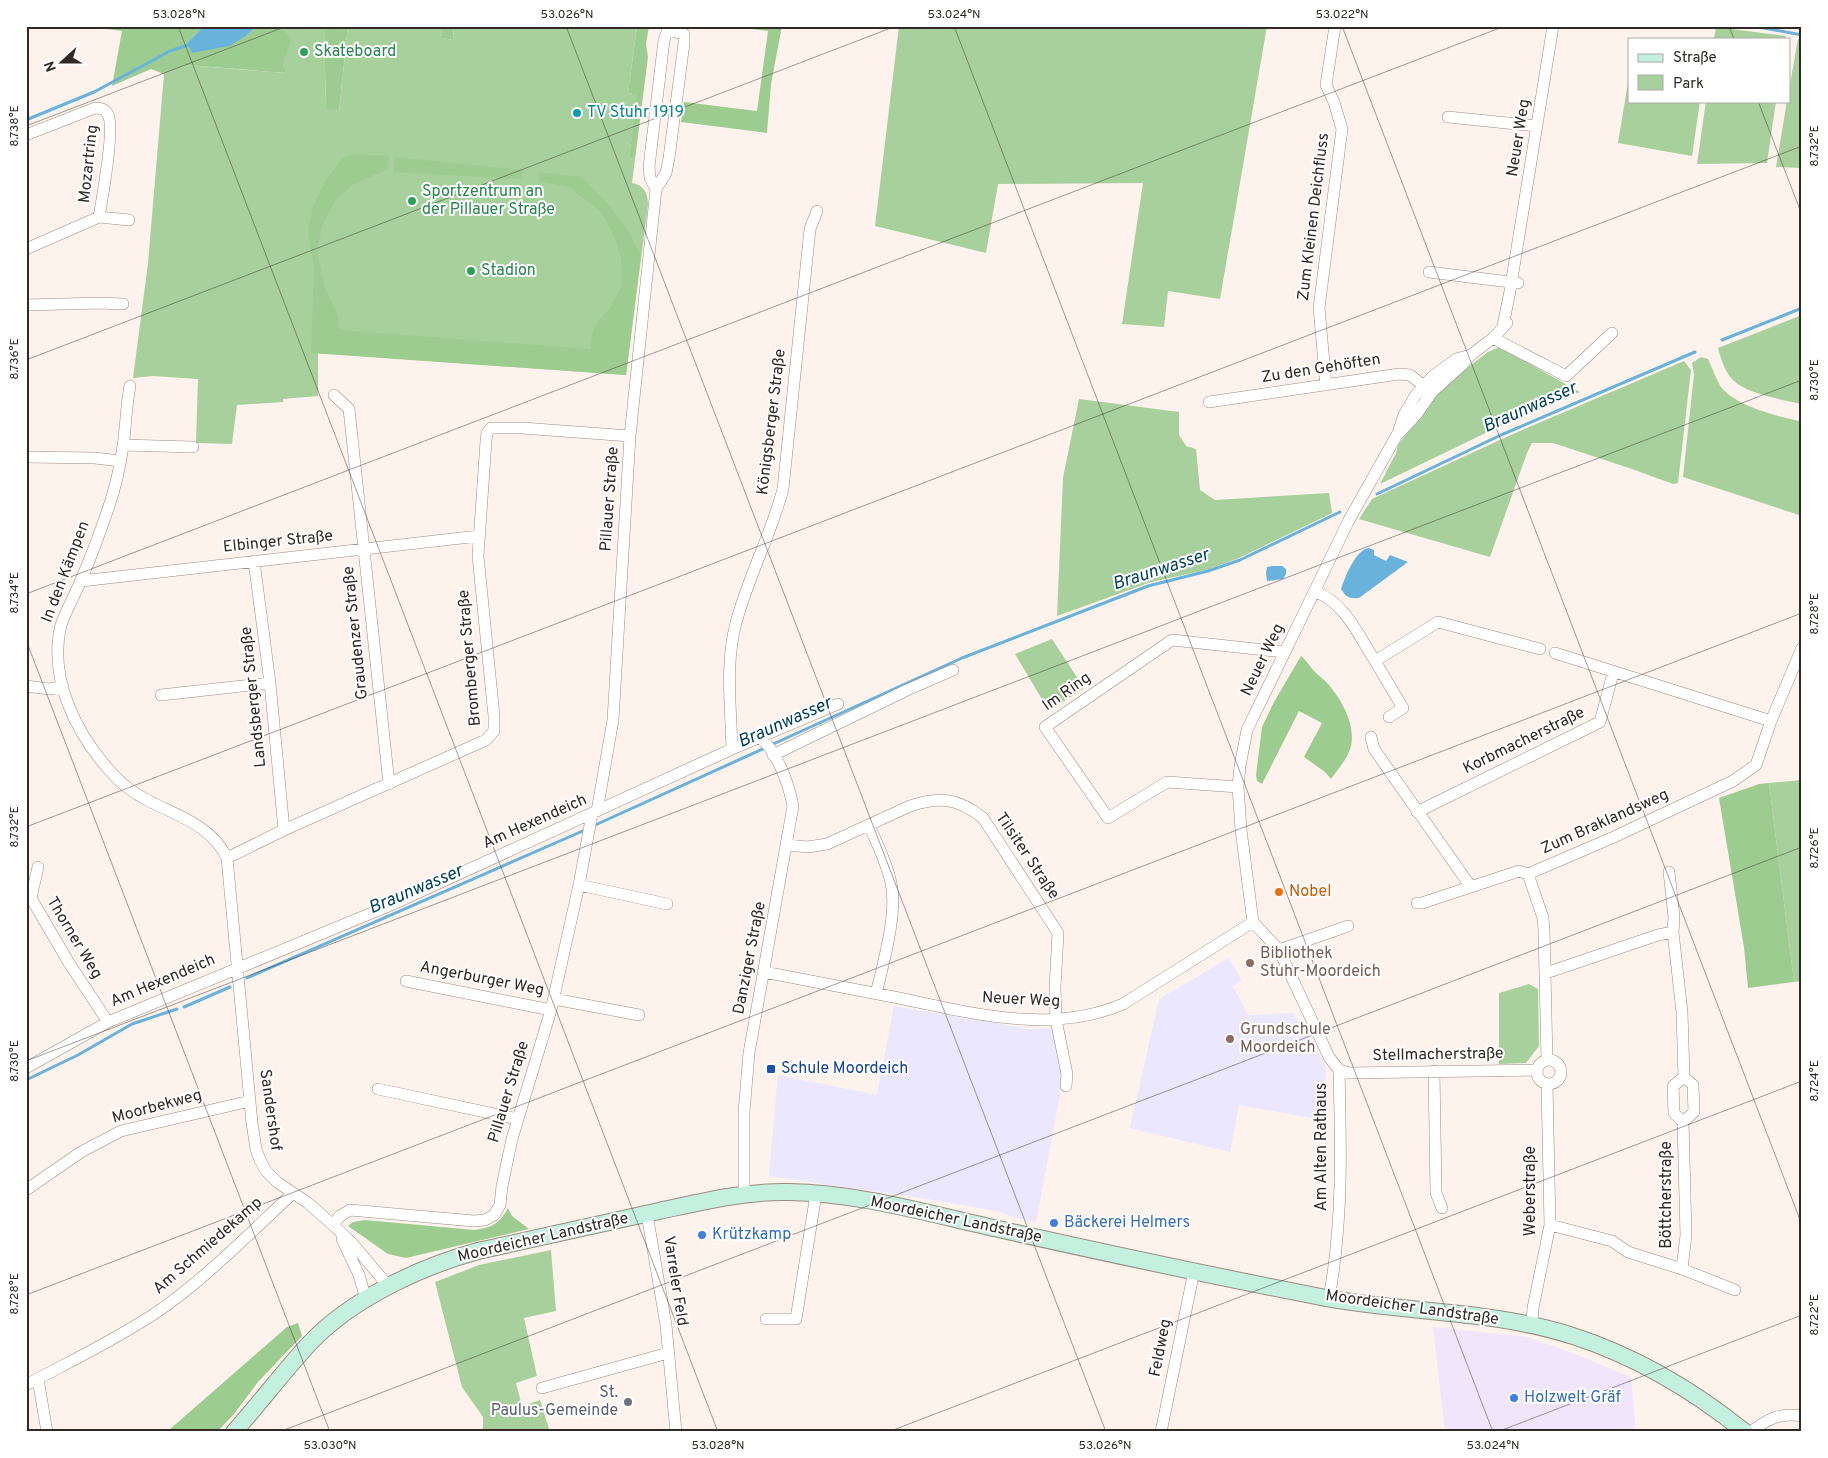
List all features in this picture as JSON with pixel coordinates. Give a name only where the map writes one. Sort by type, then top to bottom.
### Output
[{"type":"main road","name":"Moordeicher Landstraße","points":[[234,1432],[310,1343],[345,1313],[366,1299],[406,1278],[455,1258],[647,1214],[720,1198],[790,1192],[869,1200],[1194,1271],[1376,1307],[1482,1317],[1571,1335],[1626,1357],[1702,1400],[1745,1432]]},
{"type":"street","name":"Zum Kleinen Deichfluss","points":[[1326,385],[1319,308],[1342,129],[1334,102],[1326,85],[1335,26]]},
{"type":"street","name":"Neuer Weg","points":[[764,972],[978,1014],[1021,1019],[1056,1020],[1103,1013],[1123,1004],[1253,922],[1241,830],[1238,787],[1247,730],[1284,652],[1316,592],[1349,520],[1398,433],[1404,415],[1415,396],[1428,389],[1432,377],[1456,359],[1471,354],[1493,338],[1508,323],[1516,302],[1514,283],[1516,255],[1553,26]]},
{"type":"street","name":"Pillauer Straße","points":[[333,1225],[340,1216],[350,1210],[474,1221],[486,1220],[494,1215],[500,1205],[507,1159],[552,1004],[613,720],[630,436],[656,189],[666,173],[670,158],[684,43],[684,34],[675,32],[667,32],[664,40],[649,167],[650,178],[656,189]]},
{"type":"street","name":"Mozartring","points":[[26,135],[95,108],[102,108],[108,113],[110,132],[99,217]]},
{"type":"street","points":[[1448,117],[1537,126]]},
{"type":"street","name":"Königsberger Straße","points":[[732,749],[732,644],[736,623],[777,511],[783,489],[810,229],[817,211]]},
{"type":"street","name":"Mozartring","points":[[26,249],[99,217],[129,220]]},
{"type":"street","points":[[1429,272],[1514,283]]},
{"type":"street","points":[[26,306],[123,304]]},
{"type":"street","points":[[1493,338],[1566,376],[1612,334]]},
{"type":"street","name":"Zu den Gehöften","points":[[1209,402],[1399,374],[1410,375],[1428,389]]},
{"type":"street","name":"In den Kämpen","points":[[130,386],[123,445],[108,510],[81,581],[63,620],[59,636],[60,671],[63,687],[76,724],[92,749],[111,772],[141,796],[197,824],[216,841],[227,858]]},
{"type":"street","name":"Graudenzer Straße","points":[[334,395],[349,409],[389,784]]},
{"type":"street","name":"Bromberger Straße","points":[[227,858],[284,830],[486,740],[494,731],[478,556],[487,433],[491,428],[522,428],[630,436]]},
{"type":"street","points":[[123,445],[193,447]]},
{"type":"street","points":[[26,457],[95,458],[120,461]]},
{"type":"street","name":"Elbinger Straße","points":[[81,581],[478,536]]},
{"type":"street","name":"Landsberger Straße","points":[[254,561],[270,683],[284,830]]},
{"type":"street","points":[[1316,592],[1326,596],[1339,606],[1403,708],[1389,717]]},
{"type":"street","points":[[1375,661],[1438,622],[1540,649]]},
{"type":"street","name":"Im Ring","points":[[1238,787],[1168,782],[1108,818],[1045,727],[1172,640],[1284,652]]},
{"type":"street","name":"Zum Braklandsweg","points":[[1417,903],[1422,903],[1518,871],[1528,874],[1614,837],[1733,781],[1756,765],[1771,721],[1802,648]]},
{"type":"street","points":[[1555,653],[1612,673],[1771,721]]},
{"type":"street","points":[[773,755],[907,690],[953,670]]},
{"type":"street","name":"Korbmacherstraße","points":[[1417,812],[1600,722],[1612,673]]},
{"type":"street","points":[[161,695],[270,683]]},
{"type":"street","points":[[26,686],[49,689],[63,687]]},
{"type":"street","name":"Am Hexendeich","points":[[28,1063],[108,1022],[382,908],[593,815],[732,749],[762,739],[838,704]]},
{"type":"street","points":[[1371,737],[1374,749],[1471,887]]},
{"type":"street","name":"Danziger Straße","points":[[744,1195],[744,1121],[751,1037],[794,806],[785,777],[762,739]]},
{"type":"street","name":"Tilsiter Straße","points":[[788,845],[808,847],[828,844],[910,806],[937,800],[960,803],[983,818],[1058,933],[1055,988],[1056,1020],[1067,1074],[1066,1086]]},
{"type":"street","points":[[869,825],[890,877],[893,893],[887,944],[876,994]]},
{"type":"street","points":[[227,858],[238,968]]},
{"type":"street","name":"Thorner Weg","points":[[38,867],[31,898],[69,963],[108,1022]]},
{"type":"street","name":"Böttcherstraße","points":[[1669,872],[1674,917],[1673,932],[1682,1012],[1684,1077],[1693,1085],[1694,1112],[1683,1122]]},
{"type":"street","points":[[1528,874],[1543,918],[1547,1060]]},
{"type":"street","points":[[579,885],[667,904]]},
{"type":"street","points":[[1253,922],[1279,950],[1348,926]]},
{"type":"street","points":[[1546,973],[1658,935],[1673,932]]},
{"type":"street","name":"Am Alten Rathaus","points":[[1279,950],[1329,1057],[1339,1070],[1341,1182],[1329,1298]]},
{"type":"street","name":"Sandershof","points":[[238,968],[254,1138],[260,1160],[266,1171],[277,1182],[292,1194],[308,1203],[352,1243],[389,1287]]},
{"type":"street","name":"Angerburger Weg","points":[[406,981],[552,1004],[639,1015]]},
{"type":"street","points":[[1547,1060],[1557,1063],[1561,1072],[1556,1082],[1547,1084],[1541,1081],[1537,1070],[1542,1062],[1547,1060]]},
{"type":"street","name":"Stellmacherstraße","points":[[1339,1070],[1350,1073],[1537,1070]]},
{"type":"street","points":[[1434,1071],[1436,1193],[1442,1208]]},
{"type":"street","name":"Böttcherstraße","points":[[1682,1268],[1686,1235],[1683,1122],[1674,1113],[1673,1086],[1684,1077]]},
{"type":"street","name":"Weberstraße","points":[[1532,1326],[1532,1308],[1550,1225],[1547,1084]]},
{"type":"street","points":[[378,1090],[518,1119]]},
{"type":"street","name":"Moorbekweg","points":[[26,1190],[81,1152],[121,1131],[250,1101]]},
{"type":"street","name":"Am Schmiedekamp","points":[[26,1385],[118,1336],[154,1314],[186,1291],[292,1194]]},
{"type":"street","points":[[766,1319],[796,1319],[816,1194]]},
{"type":"street","name":"Varreler Feld","points":[[647,1214],[662,1292],[676,1432]]},
{"type":"street","name":"Sandershof","points":[[333,1225],[350,1254],[363,1286],[366,1299]]},
{"type":"street","name":"Böttcherstraße","points":[[1550,1225],[1612,1241],[1628,1252],[1682,1268],[1735,1290]]},
{"type":"street","name":"Feldweg","points":[[1161,1432],[1194,1271]]},
{"type":"street","points":[[542,1388],[668,1353]]},
{"type":"street","points":[[38,1378],[47,1432]]},
{"type":"street","points":[[1751,1432],[1779,1414],[1802,1416]]},
{"type":"shaded area","name":"Grundschule Moordeich","points":[[1229,958],[1242,981],[1233,986],[1248,1015],[1293,1013],[1325,1064],[1328,1121],[1239,1105],[1230,1152],[1130,1128],[1159,999]]},
{"type":"shaded area","points":[[894,1006],[1030,1029],[1054,1028],[1064,1073],[1036,1222],[1013,1217],[1001,1212],[934,1200],[769,1176],[778,1075],[877,1095]]},
{"type":"shaded area","points":[[1433,1327],[1528,1337],[1631,1377],[1636,1432],[1445,1432]]},
{"type":"green space","points":[[81,26],[204,26],[187,43],[192,53],[246,36],[257,26],[281,26],[291,40],[283,64],[286,73],[187,65],[164,74],[151,69],[112,86],[122,31]]},
{"type":"green space","name":"Sportzentrum an der Pillauer Straße","points":[[281,26],[324,26],[326,108],[339,111],[348,26],[442,26],[441,38],[453,40],[454,26],[637,26],[628,93],[638,95],[629,158],[635,159],[632,183],[644,190],[648,205],[626,375],[318,353],[318,396],[283,399],[283,402],[237,405],[232,444],[196,443],[198,379],[153,376],[133,378],[148,263],[164,74],[187,65],[285,73],[283,64],[284,29]]},
{"type":"green space","points":[[324,26],[348,26],[339,111],[326,109]]},
{"type":"green space","points":[[442,26],[454,26],[453,40],[441,38]]},
{"type":"green space","points":[[637,26],[649,26],[646,44],[648,57],[635,159],[629,158],[637,95],[628,93]]},
{"type":"green space","points":[[727,26],[782,26],[771,84],[767,133],[681,122],[684,102],[757,111],[768,31]]},
{"type":"green space","points":[[899,26],[1267,26],[1220,299],[1168,291],[1164,327],[1122,324],[1143,183],[998,184],[986,253],[875,226]]},
{"type":"green space","points":[[1716,27],[1786,36],[1785,38],[1714,38]]},
{"type":"green space","points":[[1798,39],[1802,39],[1802,168],[1776,167],[1787,102],[1790,102],[1790,84]]},
{"type":"green space","points":[[1628,82],[1628,102],[1700,102],[1692,156],[1618,143]]},
{"type":"green space","points":[[1706,102],[1776,102],[1767,163],[1697,164]]},
{"type":"green space","points":[[353,154],[389,156],[387,171],[353,184],[335,201],[322,226],[317,252],[325,289],[338,315],[339,330],[590,349],[593,332],[598,321],[610,308],[622,285],[621,258],[613,234],[601,212],[569,187],[539,181],[538,172],[582,177],[610,206],[628,231],[641,255],[626,375],[311,353],[314,266],[308,232],[313,206],[326,180],[342,159]]},
{"type":"green space","points":[[395,157],[523,170],[521,179],[393,172]]},
{"type":"green space","points":[[1802,315],[1802,404],[1748,390],[1731,378],[1724,366],[1718,348]]},
{"type":"green space","points":[[1499,347],[1580,392],[1494,429],[1380,484],[1396,453],[1398,445],[1442,387],[1488,352]]},
{"type":"green space","points":[[1701,357],[1708,359],[1721,387],[1737,400],[1758,410],[1802,422],[1802,516],[1683,477],[1694,374],[1692,363]]},
{"type":"green space","points":[[1684,361],[1691,370],[1678,483],[1673,484],[1553,443],[1532,443],[1490,557],[1359,519],[1372,499],[1513,434]]},
{"type":"green space","points":[[1079,399],[1179,412],[1179,435],[1186,446],[1196,449],[1200,490],[1215,500],[1329,493],[1332,513],[1239,558],[1206,570],[1151,582],[1057,616],[1063,478]]},
{"type":"green space","points":[[1052,639],[1084,688],[1049,711],[1015,654]]},
{"type":"green space","points":[[1301,656],[1332,689],[1342,704],[1351,729],[1350,750],[1331,779],[1325,772],[1304,757],[1322,723],[1299,711],[1262,784],[1257,781],[1256,775],[1262,727],[1274,702]]},
{"type":"green space","points":[[1802,780],[1802,981],[1794,982],[1769,783]]},
{"type":"green space","points":[[1769,783],[1794,982],[1748,988],[1744,947],[1719,798],[1759,784]]},
{"type":"green space","points":[[1529,984],[1538,989],[1539,1046],[1526,1063],[1499,1064],[1499,993]]},
{"type":"green space","points":[[508,1208],[512,1216],[529,1229],[406,1258],[388,1254],[348,1226],[353,1222],[365,1220],[475,1230],[495,1224],[502,1218]]},
{"type":"green space","points":[[551,1250],[556,1311],[524,1318],[537,1376],[516,1383],[522,1406],[540,1400],[550,1432],[483,1432],[483,1417],[462,1387],[435,1282],[479,1265]]},
{"type":"green space","points":[[298,1323],[302,1336],[258,1382],[234,1414],[217,1432],[169,1432],[287,1327]]},
{"type":"water","points":[[204,26],[257,26],[246,36],[229,46],[192,53],[187,43]]},
{"type":"water","points":[[1369,548],[1374,550],[1374,555],[1386,561],[1390,555],[1408,562],[1359,598],[1348,597],[1341,589],[1345,578],[1355,558]]},
{"type":"water","points":[[1282,566],[1286,569],[1283,579],[1267,581],[1267,567]]},
{"type":"waterway","points":[[1753,26],[1802,35]]},
{"type":"waterway","points":[[26,120],[94,92],[170,51],[191,44]]},
{"type":"waterway","name":"Braunwasser","points":[[1722,340],[1802,308]]},
{"type":"waterway","name":"Braunwasser","points":[[1377,494],[1501,435],[1695,352]]},
{"type":"waterway","name":"Braunwasser","points":[[771,745],[962,658],[1148,586],[1208,571],[1240,560],[1340,512]]},
{"type":"waterway","name":"Braunwasser","points":[[593,826],[765,748]]},
{"type":"waterway","name":"Braunwasser","points":[[247,978],[585,830]]},
{"type":"waterway","name":"Braunwasser","points":[[184,1007],[230,987]]},
{"type":"waterway","name":"Braunwasser","points":[[26,1080],[78,1055],[132,1024],[177,1009]]},
{"type":"place","name":"Skateboard","points":[[304,52]]},
{"type":"place","name":"TV Stuhr 1919","points":[[577,113]]},
{"type":"place","name":"Sportzentrum an der Pillauer Straße","points":[[412,201]]},
{"type":"place","name":"Stadion","points":[[471,271]]},
{"type":"place","name":"Nobel","points":[[1279,892]]},
{"type":"place","name":"Bibliothek Stuhr-Moordeich","points":[[1250,963]]},
{"type":"place","name":"Grundschule Moordeich","points":[[1230,1039]]},
{"type":"place","name":"Schule Moordeich","points":[[771,1069]]},
{"type":"place","name":"Bäckerei Helmers","points":[[1054,1223]]},
{"type":"place","name":"Krützkamp","points":[[702,1235]]},
{"type":"place","name":"Holzwelt Gräf","points":[[1514,1398]]},
{"type":"place","name":"St. Paulus-Gemeinde","points":[[628,1402]]}]
